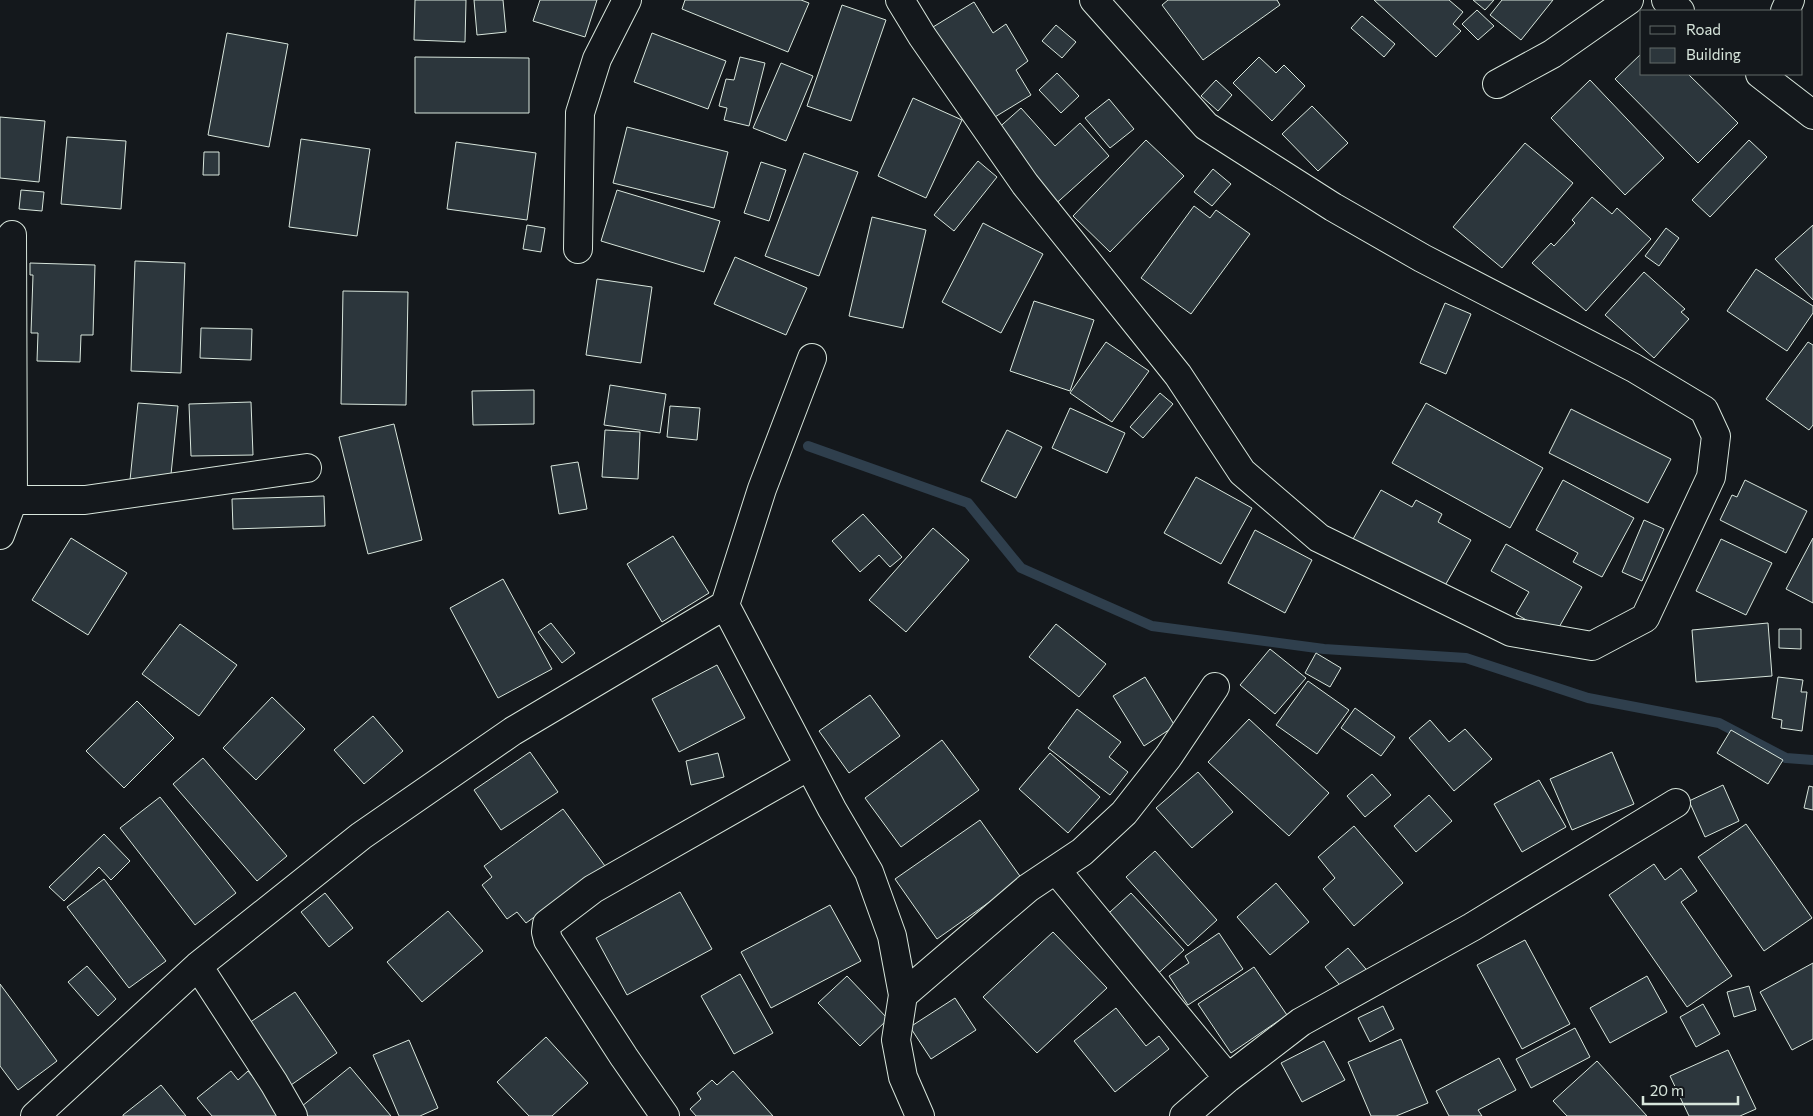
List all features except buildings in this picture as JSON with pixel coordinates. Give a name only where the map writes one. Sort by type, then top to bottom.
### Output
[{"type":"street","points":[[578,249],[580,113],[597,58],[627,0]]},
{"type":"street","points":[[900,0],[922,36],[1025,184],[1178,375],[1242,472],[1319,538],[1511,632],[1592,646],[1645,618],[1712,477],[1716,436],[1704,410],[1634,368],[1431,263],[1333,207],[1206,126],[1094,0]]},
{"type":"street","points":[[1497,84],[1552,54],[1629,0]]},
{"type":"street","points":[[1666,0],[1679,10]]},
{"type":"street","points":[[1761,75],[1813,115]]},
{"type":"street","points":[[0,535],[13,500],[12,235]]},
{"type":"street","points":[[35,1116],[198,966],[360,836],[513,731],[725,605],[762,489],[812,358]]},
{"type":"street","points":[[13,500],[86,500],[307,468]]},
{"type":"street","points":[[725,605],[832,809],[869,872],[892,936],[903,994],[896,1040],[902,1077],[920,1116]]},
{"type":"street","points":[[903,994],[1028,888],[1082,852],[1124,813],[1168,757],[1215,687]]},
{"type":"street","points":[[665,1116],[548,940],[547,924],[593,889],[809,766]]},
{"type":"street","points":[[1184,1116],[1228,1078],[1301,1022],[1472,926],[1676,804]]},
{"type":"street","points":[[1056,870],[1228,1078]]},
{"type":"street","points":[[198,966],[293,1116]]},
{"type":"waterway","points":[[808,446],[968,503],[1021,568],[1152,626],[1324,649],[1466,658],[1588,698],[1719,723],[1786,758],[1813,760]]}]
